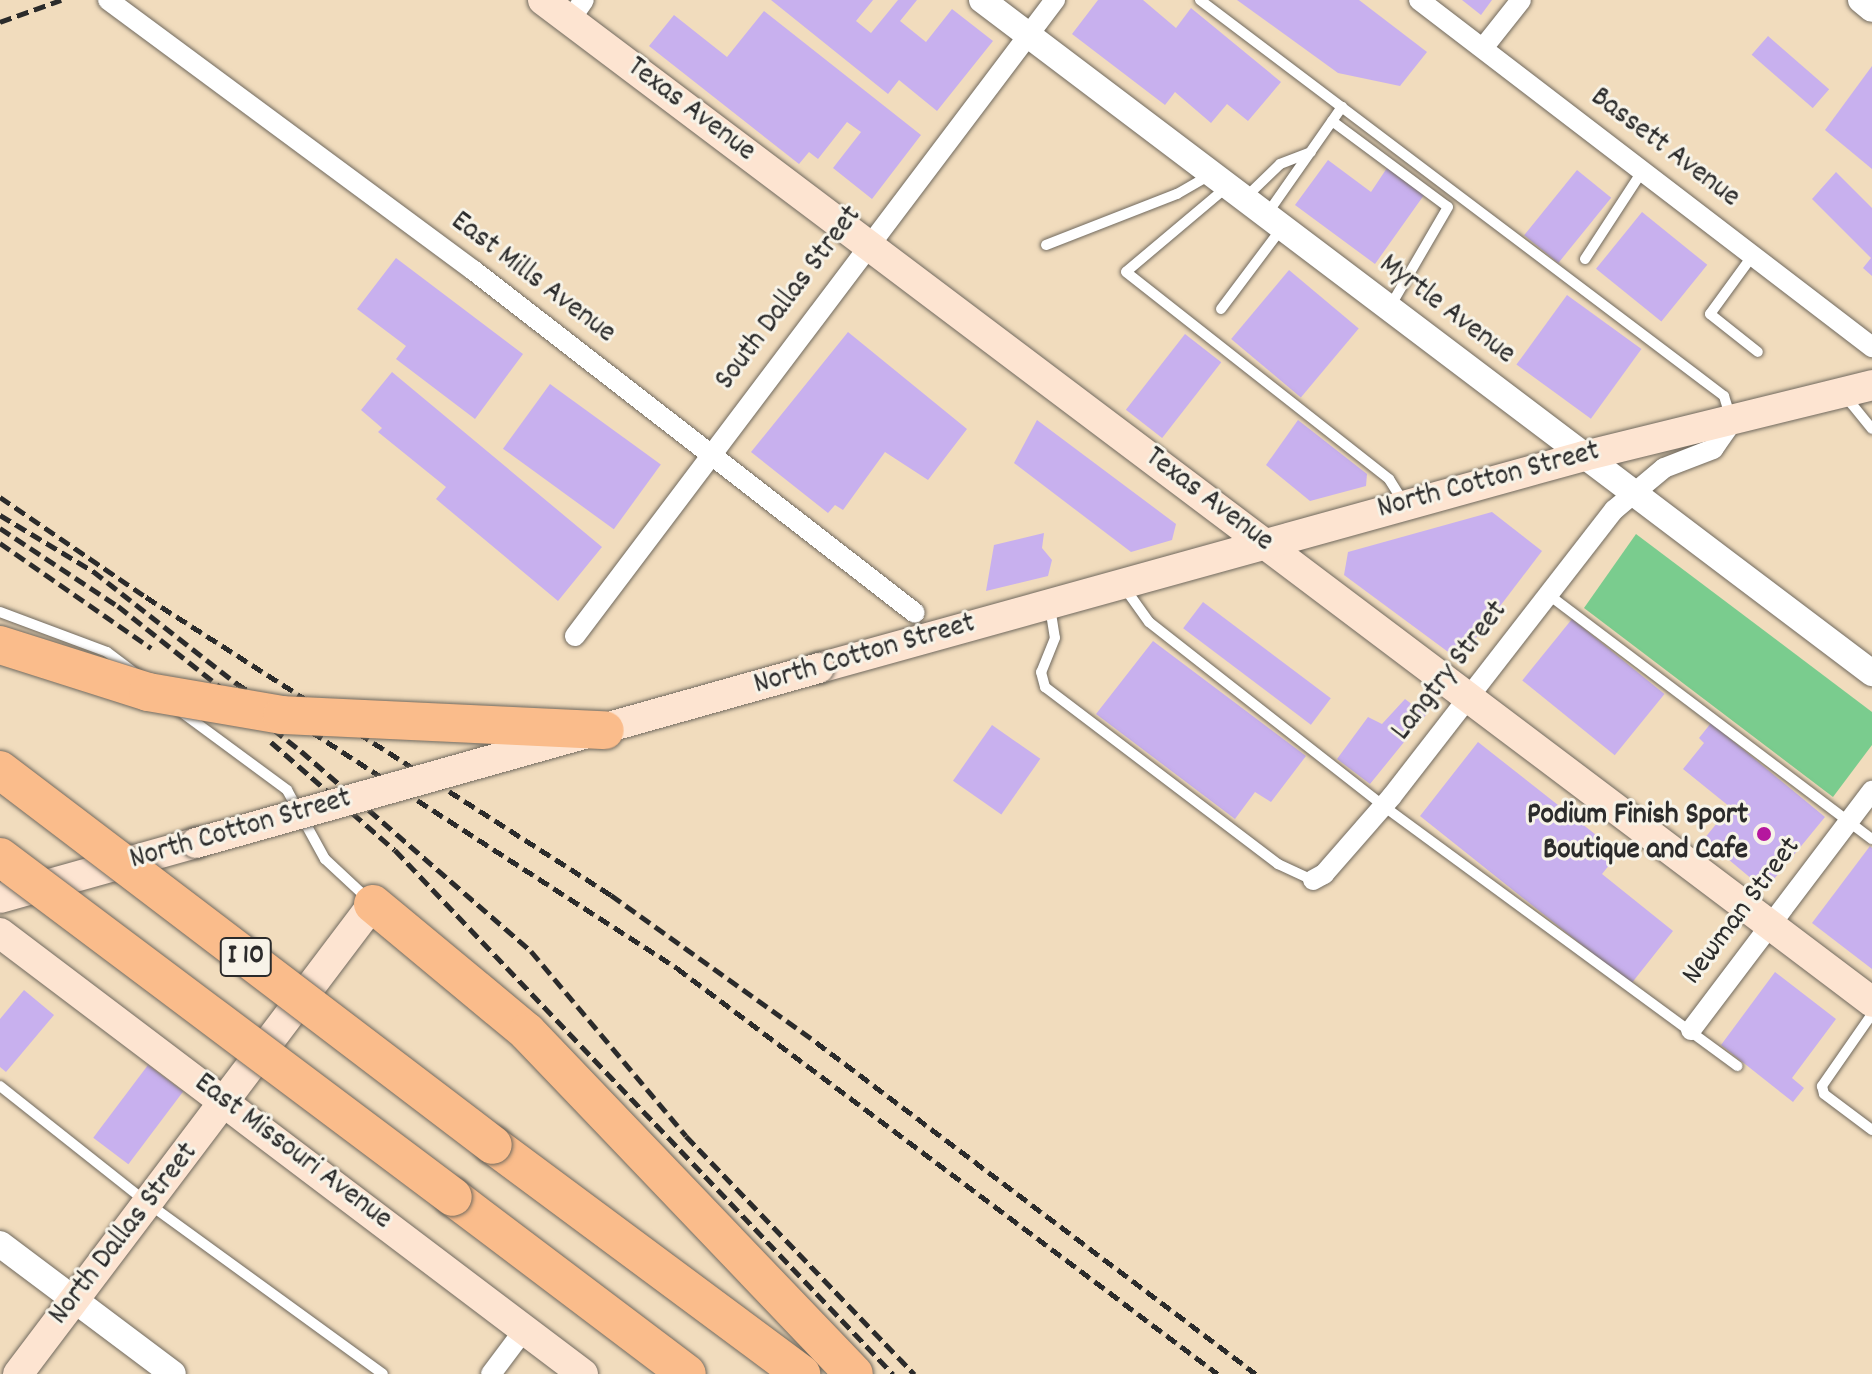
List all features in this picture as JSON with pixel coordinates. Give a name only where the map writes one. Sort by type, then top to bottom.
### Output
[{"type":"highway","points":[[0,645],[148,692],[282,715],[605,730]]},
{"type":"highway","name":"I 10","points":[[0,770],[493,1145],[801,1374]]},
{"type":"highway","name":"I 10","points":[[0,857],[687,1374]]},
{"type":"highway","points":[[373,904],[527,1032],[854,1374]]},
{"type":"main road","name":"Texas Avenue","points":[[543,0],[577,10],[869,245],[1872,1002]]},
{"type":"main road","name":"North Cotton Street","points":[[0,898],[1264,543],[1584,456],[1858,389]]},
{"type":"main road","name":"North Dallas Street","points":[[18,1374],[227,1104],[373,904]]},
{"type":"main road","name":"East Missouri Avenue","points":[[0,933],[583,1374]]},
{"type":"street","name":"East Mills Avenue","points":[[108,0],[711,454],[915,613]]},
{"type":"street","name":"Myrtle Avenue","points":[[982,0],[1872,673]]},
{"type":"street","name":"South Dallas Street","points":[[575,636],[1055,0]]},
{"type":"street","name":"Bassett Avenue","points":[[1419,0],[1872,347]]},
{"type":"street","points":[[1483,48],[1521,0]]},
{"type":"street","points":[[1861,0],[1872,9]]},
{"type":"street","name":"North Cotton Street","points":[[1630,493],[1671,464],[1713,449],[1732,422]]},
{"type":"street","name":"Langtry Street","points":[[1313,880],[1324,874],[1470,699],[1630,493]]},
{"type":"street","name":"Newman Street","points":[[1691,1030],[1872,791]]},
{"type":"street","points":[[0,1244],[173,1374]]},
{"type":"street","points":[[491,1374],[524,1330]]},
{"type":"lane","points":[[1200,0],[1724,396],[1732,422]]},
{"type":"lane","points":[[1221,309],[1274,222],[1311,152],[1342,107]]},
{"type":"lane","points":[[1332,121],[1448,207],[1389,308]]},
{"type":"lane","points":[[1046,245],[1177,194],[1228,186],[1311,152]]},
{"type":"lane","points":[[1585,259],[1643,170]]},
{"type":"lane","points":[[1228,186],[1126,272],[1389,479],[1405,505]]},
{"type":"lane","points":[[1753,255],[1710,314],[1758,352]]},
{"type":"lane","points":[[1858,389],[1872,429]]},
{"type":"lane","points":[[1123,585],[1149,622],[1382,805],[1737,1066]]},
{"type":"lane","points":[[1549,595],[1872,839]]},
{"type":"lane","points":[[1050,605],[1055,638],[1041,672],[1045,687],[1278,864],[1313,880]]},
{"type":"lane","points":[[0,612],[116,656],[175,708],[280,783],[294,799],[325,859],[373,904]]},
{"type":"lane","points":[[1872,1014],[1822,1086],[1824,1094],[1872,1130]]},
{"type":"lane","points":[[0,1086],[149,1204],[383,1374]]},
{"type":"green space","points":[[1636,534],[1872,712],[1872,745],[1833,797],[1584,608]]},
{"type":"building","points":[[771,0],[873,0],[856,21],[871,33],[898,0],[917,0],[900,21],[926,42],[952,9],[993,41],[937,111],[899,80],[888,94]]},
{"type":"building","points":[[1098,0],[1143,0],[1176,28],[1191,8],[1281,82],[1248,121],[1227,104],[1211,123],[1175,92],[1165,105],[1072,34]]},
{"type":"building","points":[[1237,0],[1359,0],[1427,52],[1400,86],[1338,73]]},
{"type":"building","points":[[1462,0],[1492,0],[1481,15]]},
{"type":"building","points":[[764,11],[921,135],[872,199],[833,168],[861,132],[847,122],[818,159],[809,152],[799,164],[649,46],[674,15],[727,57]]},
{"type":"building","points":[[1768,36],[1829,89],[1813,108],[1752,55]]},
{"type":"building","points":[[1872,66],[1872,169],[1825,130]]},
{"type":"building","points":[[1328,160],[1371,192],[1387,168],[1424,195],[1375,264],[1295,205]]},
{"type":"building","points":[[1577,170],[1611,198],[1558,263],[1524,235]]},
{"type":"building","points":[[1836,172],[1872,208],[1872,276],[1863,268],[1871,258],[1812,199]]},
{"type":"building","points":[[1642,212],[1707,265],[1661,322],[1596,269]]},
{"type":"building","points":[[396,258],[523,354],[475,419],[396,359],[406,346],[357,309]]},
{"type":"building","points":[[1289,270],[1359,328],[1301,397],[1231,339]]},
{"type":"building","points":[[1567,295],[1641,349],[1591,419],[1516,365]]},
{"type":"building","points":[[848,332],[967,429],[928,480],[885,452],[843,510],[835,505],[828,513],[751,452]]},
{"type":"building","points":[[1185,334],[1221,362],[1162,438],[1126,410]]},
{"type":"building","points":[[392,372],[602,547],[558,601],[436,499],[446,487],[378,432],[382,428],[361,410]]},
{"type":"building","points":[[550,384],[661,465],[614,529],[503,449]]},
{"type":"building","points":[[1037,420],[1176,524],[1172,540],[1131,552],[1014,463]]},
{"type":"building","points":[[1298,420],[1367,474],[1366,486],[1310,501],[1266,465]]},
{"type":"building","points":[[1492,512],[1542,551],[1459,660],[1344,575],[1348,552]]},
{"type":"building","points":[[1044,533],[1042,548],[1052,560],[1048,576],[986,591],[994,545]]},
{"type":"building","points":[[1203,602],[1331,698],[1311,725],[1183,628]]},
{"type":"building","points":[[1572,619],[1664,694],[1615,755],[1522,680]]},
{"type":"building","points":[[1153,641],[1306,756],[1271,802],[1255,792],[1235,819],[1096,714]]},
{"type":"building","points":[[1405,699],[1426,715],[1370,784],[1337,759],[1368,717],[1382,724]]},
{"type":"building","points":[[1711,723],[1825,817],[1765,890],[1704,839],[1730,807],[1683,769],[1704,743],[1699,738]]},
{"type":"building","points":[[992,725],[1040,759],[1001,815],[953,781]]},
{"type":"building","points":[[1478,742],[1619,853],[1602,874],[1673,931],[1631,984],[1420,816]]},
{"type":"building","points":[[1870,846],[1872,848],[1872,969],[1812,923]]},
{"type":"building","points":[[1775,972],[1836,1019],[1792,1078],[1804,1088],[1793,1102],[1721,1045]]},
{"type":"building","points":[[24,990],[54,1015],[6,1072],[0,1067],[0,1019]]},
{"type":"building","points":[[148,1065],[183,1091],[128,1164],[93,1138]]},
{"type":"railway","points":[[0,22],[61,0]]},
{"type":"railway","points":[[0,497],[146,597],[611,895],[816,1042],[1256,1374]]},
{"type":"railway","points":[[0,515],[93,571],[236,683],[677,968],[1218,1374]]},
{"type":"railway","points":[[0,528],[118,606],[301,751],[531,951],[686,1136],[914,1374]]},
{"type":"railway","points":[[0,543],[151,648]]},
{"type":"railway","points":[[271,742],[395,850],[893,1374]]},
{"type":"place","name":"Podium Finish Sport Boutique and Cafe","points":[[1764,834]]}]
